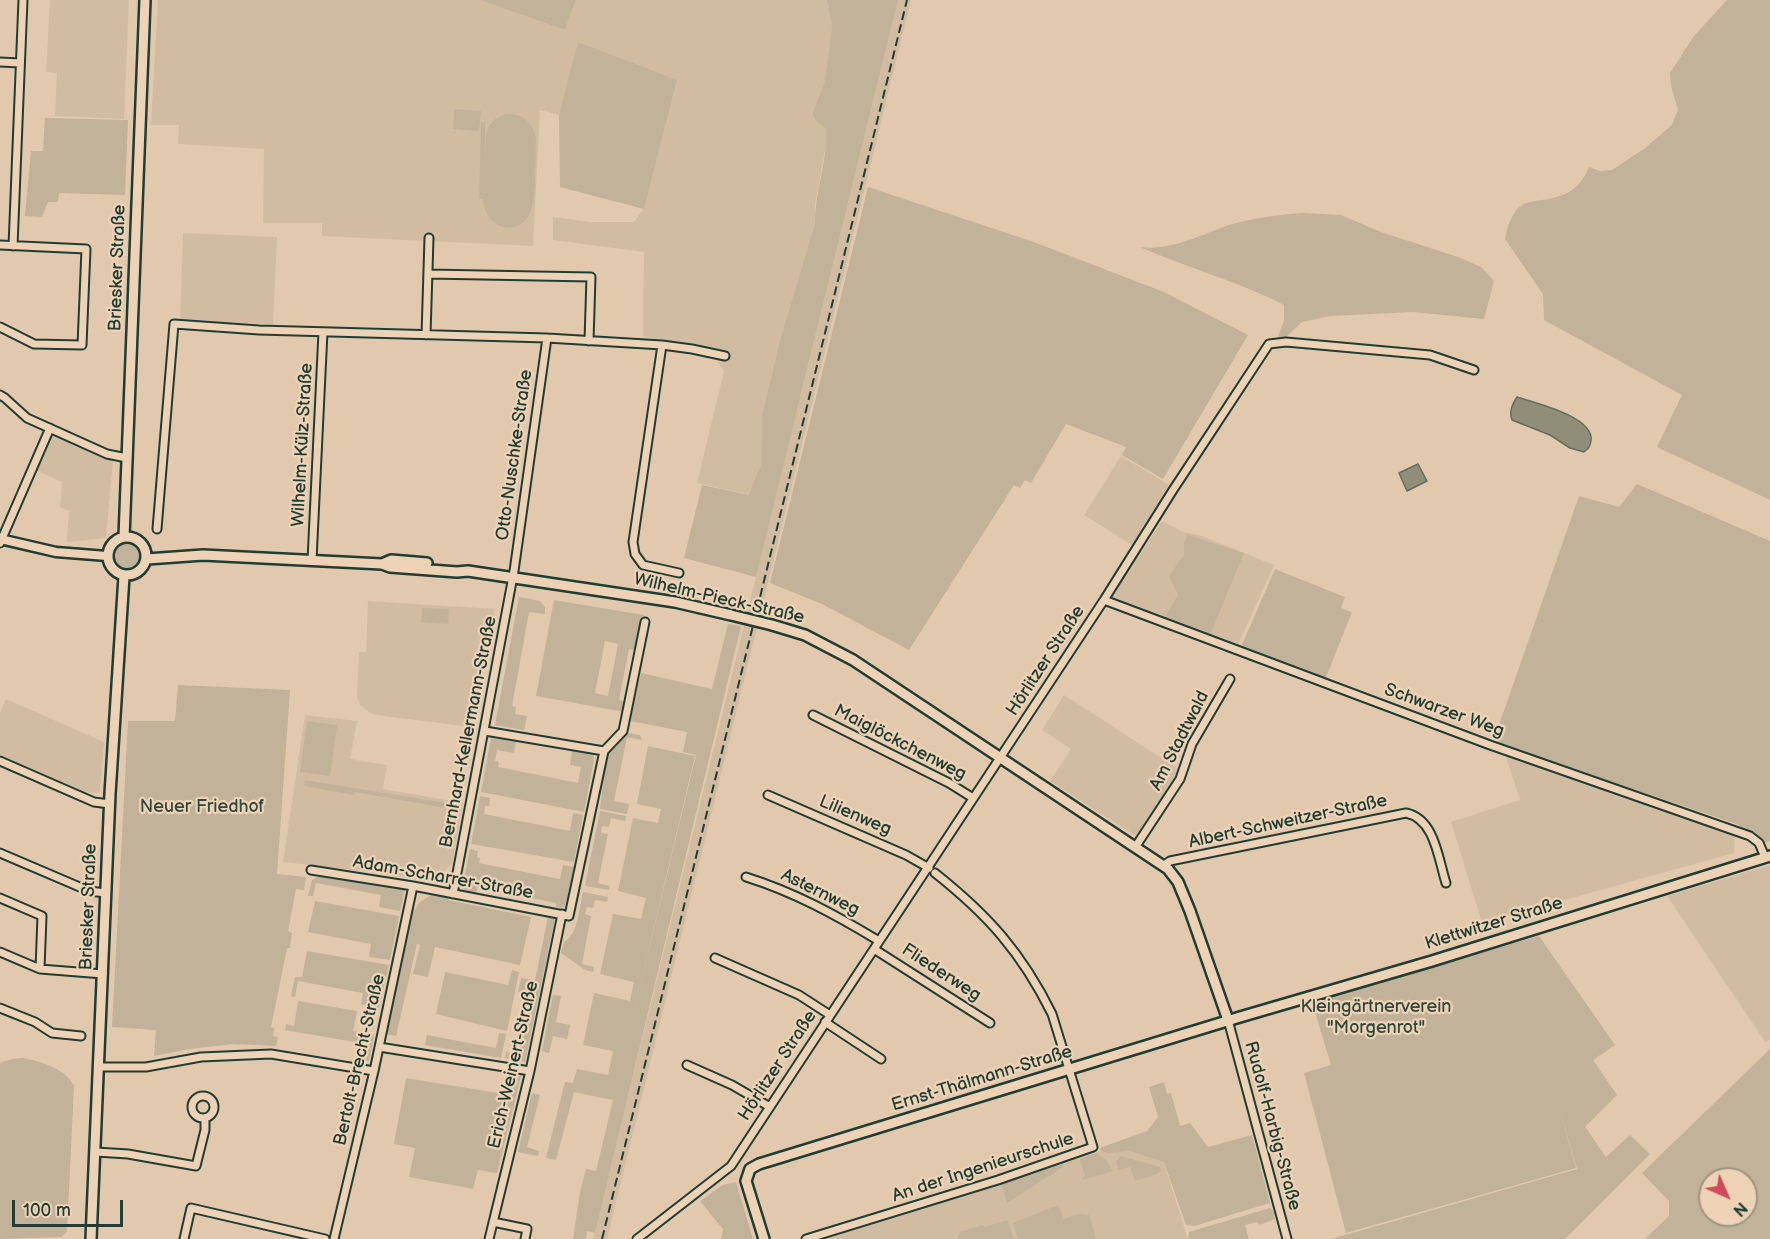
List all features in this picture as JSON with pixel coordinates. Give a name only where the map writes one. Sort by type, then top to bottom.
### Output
[{"type":"main road","name":"Briesker Straße","points":[[124,537],[145,0]]},
{"type":"main road","points":[[124,537],[140,541],[147,552],[147,559],[138,572],[124,576],[112,568],[107,556],[111,545],[124,537]]},
{"type":"main road","name":"Wilhelm-Pieck-Straße","points":[[147,559],[203,555],[382,564],[390,567],[468,571],[675,602],[772,625],[805,635],[853,660],[1164,865]]},
{"type":"main road","name":"Briesker Straße","points":[[92,1239],[110,804],[124,576]]},
{"type":"main road","name":"Klettwitzer Straße","points":[[1228,1020],[1432,961],[1768,856]]},
{"type":"main road","points":[[1164,865],[1178,882],[1228,1020]]},
{"type":"main road","name":"Ernst-Thälmann-Straße","points":[[764,1239],[748,1186],[748,1173],[755,1166],[1228,1020]]},
{"type":"street","points":[[13,246],[23,0]]},
{"type":"street","points":[[0,62],[20,63]]},
{"type":"street","points":[[426,335],[429,238]]},
{"type":"street","points":[[0,245],[86,249],[82,345],[34,344],[0,327]]},
{"type":"street","points":[[428,274],[591,278],[589,341]]},
{"type":"street","points":[[158,529],[174,324],[323,332],[547,338],[662,345],[725,356]]},
{"type":"street","name":"Wilhelm-Külz-Straße","points":[[312,560],[323,332]]},
{"type":"street","name":"Otto-Nuschke-Straße","points":[[513,577],[547,338]]},
{"type":"street","name":"Hörlitzer Straße","points":[[637,1239],[731,1166],[879,941],[932,870],[973,798],[1269,344],[1286,342],[1430,354],[1474,369]]},
{"type":"street","points":[[662,345],[633,542],[635,554],[643,565],[679,573]]},
{"type":"street","points":[[0,395],[27,418],[107,454],[127,458]]},
{"type":"street","points":[[50,428],[0,541],[56,552],[107,556]]},
{"type":"street","name":"Bernhard-Kellermann-Straße","points":[[453,894],[513,577]]},
{"type":"street","name":"Schwarzer Weg","points":[[1104,600],[1490,745],[1750,836],[1768,856]]},
{"type":"street","points":[[485,731],[604,751],[623,730],[645,622]]},
{"type":"street","name":"Am Stadtwald","points":[[1136,846],[1180,779],[1192,744],[1230,679]]},
{"type":"street","name":"Maiglöckchenweg","points":[[813,715],[949,783],[973,798]]},
{"type":"street","name":"Erich-Weinert-Straße","points":[[489,1239],[604,751]]},
{"type":"street","points":[[0,760],[94,802],[110,804]]},
{"type":"street","name":"Lilienweg","points":[[768,795],[906,855],[932,870],[966,898],[1010,944],[1042,994],[1052,1014],[1070,1070]]},
{"type":"street","name":"Albert-Schweitzer-Straße","points":[[1164,865],[1170,861],[1406,813],[1415,814],[1430,830],[1446,883]]},
{"type":"street","points":[[0,852],[89,891],[106,893]]},
{"type":"street","name":"Adam-Scharrer-Straße","points":[[311,870],[413,886],[566,915]]},
{"type":"street","name":"Asternweg","points":[[746,877],[779,888],[834,914],[879,941]]},
{"type":"street","name":"Bertolt-Brecht-Straße","points":[[334,1239],[374,1071],[413,886]]},
{"type":"street","points":[[0,898],[42,916],[40,969]]},
{"type":"street","name":"Fliederweg","points":[[874,949],[990,1023]]},
{"type":"street","points":[[0,952],[40,969],[103,974]]},
{"type":"street","points":[[715,958],[799,995],[830,1015]]},
{"type":"street","points":[[0,1008],[35,1022],[52,1033],[81,1036]]},
{"type":"street","name":"Rudolf-Harbig-Straße","points":[[1228,1020],[1287,1239]]},
{"type":"street","points":[[825,1022],[881,1059]]},
{"type":"street","points":[[379,1047],[530,1071]]},
{"type":"street","points":[[99,1067],[146,1067],[201,1057],[271,1054],[374,1071]]},
{"type":"street","points":[[687,1065],[732,1085],[770,1107]]},
{"type":"street","name":"An der Ingenieurschule","points":[[806,1239],[987,1184],[1090,1149],[1093,1144],[1070,1070]]},
{"type":"street","points":[[96,1152],[128,1154],[196,1166],[205,1130],[205,1118]]},
{"type":"street","points":[[184,1239],[191,1208],[325,1239]]},
{"type":"street","points":[[493,1222],[527,1229],[525,1239]]},
{"type":"shaded area","points":[[50,0],[129,0],[124,119],[55,116],[57,73],[46,72]]},
{"type":"shaded area","points":[[158,0],[480,0],[565,30],[576,0],[827,0],[832,26],[825,80],[812,114],[817,122],[826,129],[827,140],[815,204],[815,223],[780,340],[762,415],[761,464],[750,495],[697,483],[724,371],[717,361],[717,350],[689,343],[643,337],[644,252],[553,240],[553,217],[591,222],[634,222],[644,208],[677,80],[560,109],[559,115],[540,110],[533,246],[322,236],[322,223],[263,223],[264,149],[178,144],[179,125],[151,125]]},
{"type":"shaded area","points":[[898,0],[911,0],[607,1239],[593,1239]]},
{"type":"shaded area","points":[[183,233],[277,237],[273,324],[180,321]]},
{"type":"shaded area","points":[[1517,397],[1563,412],[1584,425],[1590,432],[1589,448],[1584,452],[1570,448],[1550,435],[1512,420],[1512,408]]},
{"type":"shaded area","points":[[52,432],[113,460],[106,538],[67,542],[69,511],[60,507],[62,482],[36,470]]},
{"type":"shaded area","points":[[1121,456],[1169,485],[1132,545],[1084,515]]},
{"type":"shaded area","points":[[1418,464],[1427,481],[1407,491],[1399,473]]},
{"type":"shaded area","points":[[1162,521],[1183,532],[1202,536],[1274,565],[1237,647],[1113,601],[1115,592]]},
{"type":"shaded area","points":[[368,601],[495,609],[471,727],[376,715],[360,705],[357,696],[359,652],[366,652]]},
{"type":"shaded area","points":[[1064,695],[1180,770],[1136,836],[1050,781],[1071,749],[1042,730]]},
{"type":"shaded area","points":[[6,699],[104,742],[100,792],[83,791],[0,755],[0,713]]},
{"type":"shaded area","points":[[305,715],[357,721],[350,759],[387,765],[383,789],[463,803],[452,864],[431,882],[404,876],[283,862]]},
{"type":"shaded area","points":[[1505,754],[1735,834],[1734,853],[1482,923],[1451,822],[1520,800]]},
{"type":"shaded area","points":[[1770,865],[1770,1039],[1766,1043],[1667,896]]},
{"type":"shaded area","points":[[1154,1131],[1188,1239],[812,1239],[1101,1151],[1100,1148]]},
{"type":"green space","points":[[480,0],[576,0],[565,30]]},
{"type":"green space","points":[[827,0],[898,0],[756,577],[684,558],[702,485],[749,495],[761,464],[762,415],[780,340],[815,223],[826,129],[817,122],[812,114],[825,80],[832,26]]},
{"type":"green space","points":[[1727,0],[1770,0],[1770,500],[1657,447],[1682,395],[1544,320],[1543,294],[1505,239],[1515,212],[1522,205],[1558,197],[1571,191],[1581,181],[1589,167],[1600,171],[1612,170],[1645,148],[1672,125],[1678,110],[1670,73],[1694,36]]},
{"type":"green space","points":[[578,42],[677,80],[644,209],[560,187],[559,115]]},
{"type":"green space","points":[[454,109],[481,111],[479,131],[453,129]]},
{"type":"green space","points":[[506,114],[517,115],[530,123],[536,139],[535,188],[532,207],[525,221],[510,228],[495,223],[485,209],[483,199],[479,199],[481,122],[485,122],[485,160],[489,127],[498,117]]},
{"type":"green space","points":[[45,118],[128,120],[125,195],[59,193],[58,202],[48,202],[42,217],[25,216],[31,151],[43,151]]},
{"type":"green space","points":[[868,187],[1031,241],[1164,292],[1248,335],[1163,479],[1122,455],[1126,447],[1066,424],[1031,483],[1025,480],[1020,488],[1014,485],[909,650],[822,604],[770,583]]},
{"type":"green space","points":[[1302,213],[1341,215],[1381,232],[1458,257],[1481,267],[1494,281],[1484,319],[1413,312],[1330,316],[1302,322],[1286,337],[1281,338],[1278,336],[1284,321],[1284,305],[1140,247],[1163,247],[1229,225],[1265,217]]},
{"type":"green space","points":[[1637,484],[1770,541],[1770,841],[1764,843],[1737,824],[1493,742],[1579,496],[1619,507]]},
{"type":"green space","points":[[1188,535],[1244,553],[1210,635],[1164,618],[1178,595],[1169,576],[1184,555],[1184,543]]},
{"type":"green space","points":[[127,540],[138,545],[143,556],[138,567],[127,572],[116,567],[111,556],[116,545]]},
{"type":"green space","points":[[1275,569],[1345,597],[1341,608],[1352,612],[1325,680],[1241,647]]},
{"type":"green space","points":[[519,597],[540,601],[545,607],[545,614],[529,612],[512,706],[516,707],[515,714],[527,716],[524,730],[495,725]]},
{"type":"green space","points":[[554,600],[644,615],[637,650],[629,649],[619,700],[627,702],[625,712],[536,696]],"holes":[[[605,641],[618,644],[608,696],[595,693]]]},
{"type":"green space","points":[[422,608],[449,609],[448,624],[421,622]]},
{"type":"green space","points":[[728,624],[741,626],[595,1233],[587,1231],[586,1239],[573,1239],[586,1169],[596,1171],[613,1100],[574,1092],[556,1160],[546,1158],[565,1082],[573,1083],[577,1069],[608,1075],[613,1051],[583,1045],[594,993],[630,1001],[634,982],[600,974],[613,914],[641,919],[646,898],[618,891],[633,818],[658,823],[661,809],[637,804],[648,746],[695,756],[628,1036],[696,755],[683,752],[687,732],[630,721],[641,673],[712,689]]},
{"type":"green space","name":"Neuer Friedhof","points":[[178,685],[290,690],[277,874],[306,877],[304,890],[296,889],[288,931],[292,933],[290,948],[287,948],[271,1027],[274,1028],[273,1036],[278,1037],[276,1046],[233,1044],[154,1056],[156,1030],[112,1027],[128,721],[175,721]]},
{"type":"green space","points":[[307,721],[337,725],[330,776],[300,772]]},
{"type":"green space","points":[[628,733],[640,735],[642,740],[627,737],[614,801],[629,804],[627,814],[600,809],[603,777],[608,756],[612,746]]},
{"type":"green space","points":[[491,738],[516,742],[514,753],[497,750],[495,761],[499,762],[498,767],[578,783],[581,767],[570,765],[572,750],[593,754],[584,812],[481,792]]},
{"type":"green space","points":[[305,780],[446,803],[446,808],[355,792],[354,795],[304,786]]},
{"type":"green space","points":[[480,796],[490,798],[489,806],[485,806],[484,814],[570,831],[573,813],[583,815],[574,862],[471,844]]},
{"type":"green space","points":[[600,811],[626,816],[625,821],[611,818],[609,827],[602,826],[601,833],[608,834],[598,883],[610,886],[609,890],[585,886]]},
{"type":"green space","points":[[470,849],[478,851],[479,863],[560,879],[563,865],[574,867],[565,906],[556,907],[556,903],[477,887],[476,894],[464,891],[462,889]]},
{"type":"green space","points":[[320,876],[405,888],[400,911],[379,907],[381,895],[316,883],[313,896],[308,896],[312,880]]},
{"type":"green space","points":[[583,892],[608,897],[607,902],[595,900],[593,908],[587,907],[585,914],[591,916],[582,964],[594,967],[593,972],[585,970],[561,953],[564,942],[576,926]]},
{"type":"green space","points":[[431,895],[449,896],[448,900],[531,917],[520,965],[435,947],[428,977],[413,974],[420,945],[417,944],[396,1036],[386,1034],[411,916],[419,903]]},
{"type":"green space","points":[[315,901],[399,916],[390,960],[369,957],[371,944],[308,932]]},
{"type":"green space","points":[[548,917],[555,918],[525,1062],[505,1058],[506,1052],[519,1054],[532,995],[518,992],[521,978],[535,980]]},
{"type":"green space","name":"Kleingärtnerverein \"Morgenrot\"","points":[[1539,936],[1615,1045],[1593,1060],[1617,1095],[1585,1127],[1606,1157],[1630,1135],[1650,1154],[1565,1239],[1331,1239],[1577,1169],[1559,1107],[1576,1168],[1346,1233],[1304,1073],[1331,1065],[1312,1002]]},
{"type":"green space","points":[[307,951],[389,965],[379,1008],[361,1004],[363,993],[298,981],[295,997],[291,996],[295,977],[302,977]]},
{"type":"green space","points":[[512,970],[519,972],[507,1031],[436,1014],[445,972],[508,985]]},
{"type":"green space","points":[[553,995],[561,996],[556,1022],[570,1025],[567,1039],[553,1036],[549,1053],[542,1051]]},
{"type":"green space","points":[[298,1001],[357,1011],[353,1031],[374,1035],[369,1061],[358,1060],[360,1043],[285,1030],[286,1024],[294,1026]]},
{"type":"green space","points":[[499,1033],[506,1034],[501,1058],[425,1045],[427,1035],[496,1048]]},
{"type":"green space","points":[[1770,1049],[1770,1239],[1645,1239],[1669,1216],[1669,1201],[1642,1173]]},
{"type":"green space","points":[[23,1058],[59,1070],[74,1086],[67,1232],[61,1237],[0,1239],[0,1063]]},
{"type":"green space","points":[[509,1074],[521,1076],[497,1173],[478,1170],[473,1189],[409,1177],[415,1148],[394,1144],[406,1078],[504,1094]]},
{"type":"green space","points":[[1164,1082],[1167,1094],[1171,1093],[1180,1126],[1190,1123],[1208,1147],[1252,1135],[1270,1203],[1194,1226],[1186,1225],[1164,1162],[1130,1151],[1109,1153],[1101,1151],[1100,1148],[1147,1131],[1158,1117],[1149,1087]]},
{"type":"green space","points":[[532,1093],[540,1095],[527,1147],[539,1151],[538,1156],[518,1152]]},
{"type":"green space","points":[[1096,1153],[1106,1160],[1113,1171],[1082,1180],[1085,1176],[1080,1159]]},
{"type":"green space","points":[[1121,1156],[1160,1167],[1161,1171],[1135,1181],[1130,1167],[1119,1170],[1116,1162]]},
{"type":"green space","points":[[1063,1164],[1063,1167],[1007,1203],[1001,1183]]},
{"type":"green space","points":[[736,1182],[753,1239],[721,1239],[723,1229],[700,1201],[723,1185]]},
{"type":"green space","points":[[1058,1205],[1064,1219],[1078,1214],[1089,1215],[1096,1239],[1018,1239],[1013,1223]]},
{"type":"green space","points":[[1270,1208],[1273,1210],[1275,1219],[1259,1225],[1257,1222],[1245,1225],[1249,1239],[1188,1239],[1189,1232]]},
{"type":"green space","points":[[1007,1220],[1014,1239],[957,1239],[960,1232]]},
{"type":"railway","points":[[602,1239],[907,0]]}]
